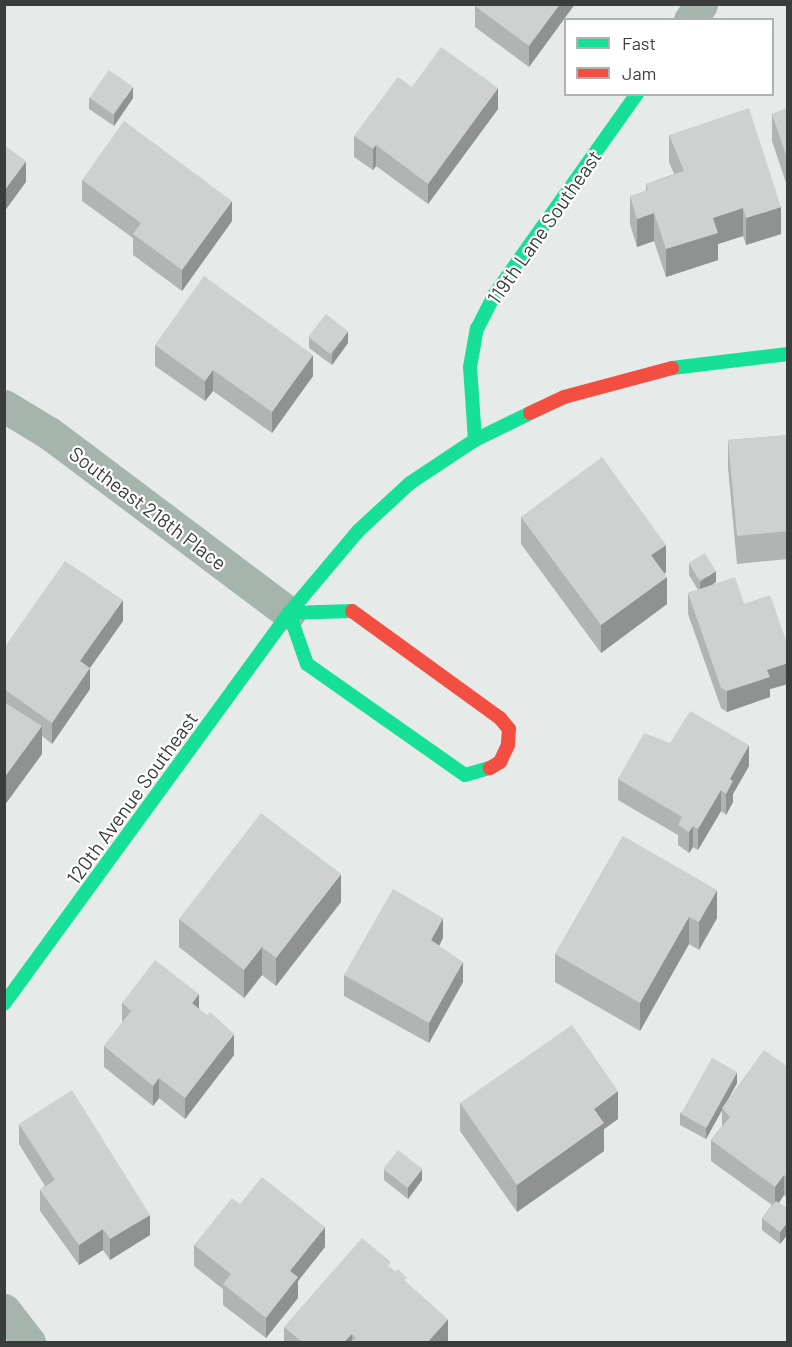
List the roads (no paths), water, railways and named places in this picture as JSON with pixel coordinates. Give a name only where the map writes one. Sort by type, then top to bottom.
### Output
[{"type":"street","points":[[691,18],[701,4]]},
{"type":"street","name":"119th Lane Southeast","points":[[475,440],[470,367],[477,329],[494,295],[636,96]]},
{"type":"street","name":"120th Avenue Southeast","points":[[4,1004],[289,613],[358,531],[410,483],[475,440],[564,398],[659,370],[788,354]]},
{"type":"street","name":"Southeast 218th Place","points":[[4,406],[49,433],[289,613]]},
{"type":"street","points":[[352,611],[500,718],[509,729],[508,745],[500,762],[485,771],[465,775],[411,738],[307,664],[289,613],[352,611]]},
{"type":"street","points":[[4,1310],[29,1342]]}]
